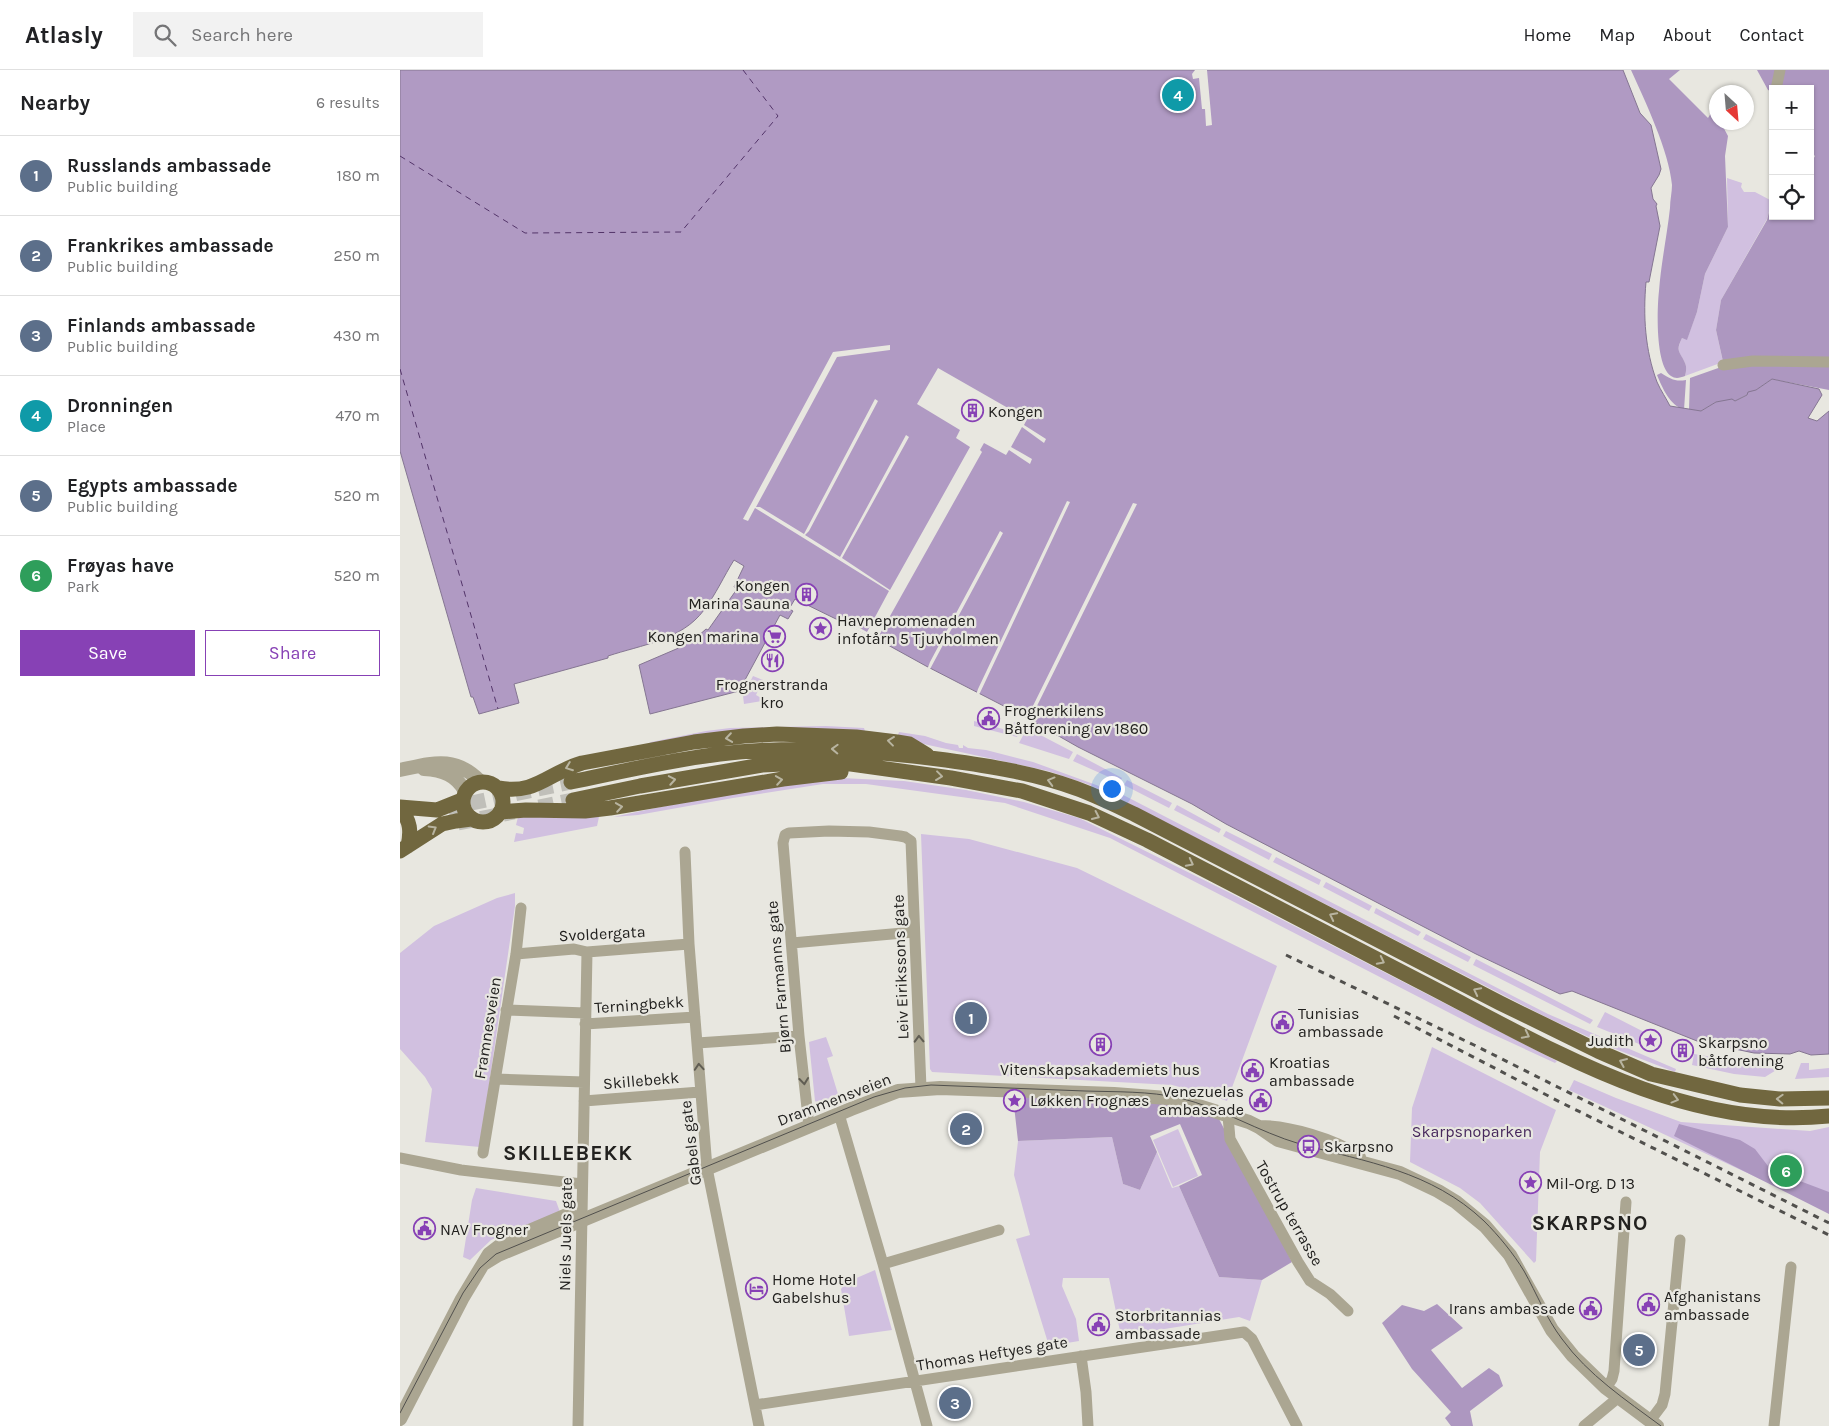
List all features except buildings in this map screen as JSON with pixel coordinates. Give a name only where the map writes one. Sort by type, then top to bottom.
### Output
[{"type":"highway","points":[[400,808],[437,810],[464,796],[472,785],[482,782],[512,791],[530,788],[568,767],[582,763],[694,742],[744,736],[808,734],[897,742],[909,744],[935,759]]},
{"type":"highway","points":[[571,782],[720,754],[788,749],[895,753],[993,767],[1024,774],[1075,788],[1113,804],[1500,1003],[1598,1051],[1651,1074],[1740,1095],[1780,1099],[1829,1098]]},
{"type":"highway","points":[[572,800],[762,765],[805,763],[851,764],[1022,790],[1088,813],[1147,840],[1588,1067],[1645,1091],[1695,1104],[1768,1118],[1829,1116]]},
{"type":"highway","points":[[500,812],[526,810],[576,811],[610,808],[836,772],[890,771]]},
{"type":"highway","points":[[404,849],[442,824],[456,820],[471,819],[482,823],[492,820],[500,812],[503,800],[498,788]]},
{"type":"highway","points":[[464,796],[464,811],[471,819]]},
{"type":"highway","points":[[400,808],[405,815],[411,832],[404,849]]},
{"type":"street","points":[[1777,85],[1780,70]]},
{"type":"street","points":[[1723,365],[1753,361],[1829,362]]},
{"type":"street","points":[[407,769],[436,762],[452,764],[470,772],[482,782]]},
{"type":"street","points":[[407,769],[434,770],[450,775],[460,783],[464,796]]},
{"type":"street","name":"Leiv Eirikssons gate","points":[[793,832],[859,832],[900,836],[909,839],[912,845],[921,1088]]},
{"type":"street","name":"Bjørn Farmanns gate","points":[[793,832],[786,835],[783,843],[799,1036],[809,1126]]},
{"type":"street","name":"Gabels gate","points":[[684,852],[689,944],[707,1168],[759,1426]]},
{"type":"street","name":"Framnesveien","points":[[484,1153],[516,954],[521,908]]},
{"type":"street","points":[[792,943],[914,932]]},
{"type":"street","name":"Svoldergata","points":[[516,954],[574,949],[587,952],[689,944]]},
{"type":"street","name":"Niels Juels gate","points":[[578,1426],[587,952]]},
{"type":"street","name":"Terningbekk","points":[[506,1010],[585,1019],[695,1017]]},
{"type":"street","points":[[697,1043],[799,1036]]},
{"type":"street","name":"Skillebekk","points":[[495,1079],[584,1082]]},
{"type":"street","name":"Drammensveien","points":[[400,1419],[462,1299],[485,1263],[498,1255],[885,1095],[921,1088],[1114,1094],[1167,1098],[1192,1104],[1259,1127],[1279,1128],[1338,1145],[1370,1164],[1400,1173],[1438,1190],[1485,1226],[1510,1255],[1563,1346],[1606,1388],[1654,1423]]},
{"type":"street","name":"Skillebekk","points":[[584,1101],[700,1092]]},
{"type":"street","points":[[839,1114],[883,1264],[927,1426]]},
{"type":"street","name":"Tostrup terrasse","points":[[1228,1116],[1230,1140],[1298,1262],[1310,1281],[1330,1294],[1348,1312]]},
{"type":"street","points":[[400,1158],[461,1170],[582,1184]]},
{"type":"street","points":[[1606,1388],[1612,1379],[1614,1370],[1626,1202]]},
{"type":"street","points":[[883,1264],[999,1230]]},
{"type":"street","points":[[1654,1423],[1665,1394],[1680,1240]]},
{"type":"street","points":[[1774,1426],[1791,1267]]},
{"type":"street","name":"Thomas Heftyes gate","points":[[755,1405],[1247,1332],[1297,1426]]},
{"type":"street","points":[[1081,1356],[1087,1399],[1088,1426]]},
{"type":"street","points":[[1584,1426],[1619,1397]]},
{"type":"green space","points":[[1727,178],[1742,183],[1741,187],[1744,192],[1755,192],[1769,199],[1767,219],[1721,300],[1716,330],[1723,362],[1685,376],[1686,366],[1679,352],[1679,347],[1682,338],[1687,339],[1697,312],[1705,274],[1728,227]]},
{"type":"green space","points":[[753,676],[763,680],[756,695],[763,699],[762,701],[744,704],[743,696]]},
{"type":"green space","points":[[974,721],[1010,731],[1014,722],[1023,727],[1017,737],[974,726]]},
{"type":"green space","points":[[826,726],[864,728],[865,731],[898,735],[899,732],[925,736],[958,745],[959,748],[963,748],[963,745],[968,748],[986,750],[1033,762],[1099,786],[1100,783],[1548,1014],[1676,1069],[1675,1072],[1610,1047],[1546,1017],[1120,799],[1087,784],[1048,771],[896,738],[861,734],[644,746],[651,742],[730,728]]},
{"type":"green space","points":[[1027,728],[1073,752],[1069,759],[1019,743]]},
{"type":"green space","points":[[1077,754],[1122,778],[1120,782],[1073,761]]},
{"type":"green space","points":[[841,778],[904,781],[966,790],[1024,802],[1079,818],[1230,893],[1557,1061],[1555,1063],[1477,1027],[1110,838],[1005,803],[866,784],[823,784],[638,815],[613,817],[726,794]]},
{"type":"green space","points":[[1127,780],[1172,803],[1169,808],[1124,785]]},
{"type":"green space","points":[[1177,805],[1221,829],[1219,833],[1174,810]]},
{"type":"green space","points":[[518,817],[599,817],[597,826],[514,842],[516,833],[523,834],[524,828],[516,825]]},
{"type":"green space","points":[[1226,831],[1272,854],[1269,860],[1223,836]]},
{"type":"green space","points":[[921,834],[969,839],[1077,868],[1277,966],[1227,1101],[1216,1097],[1213,1091],[1207,1090],[1202,1093],[1172,1085],[932,1072],[930,1069]]},
{"type":"green space","points":[[1276,857],[1321,880],[1319,885],[1273,862]]},
{"type":"green space","points":[[1326,882],[1372,906],[1369,911],[1323,887]]},
{"type":"green space","points":[[515,893],[515,906],[480,1147],[425,1142],[432,1089],[425,1077],[400,1049],[400,953],[434,926],[497,898]]},
{"type":"green space","points":[[1376,908],[1421,932],[1418,936],[1374,913]]},
{"type":"green space","points":[[1426,934],[1471,957],[1468,962],[1423,939]]},
{"type":"green space","points":[[1476,959],[1593,1020],[1590,1024],[1473,965]]},
{"type":"green space","points":[[1605,1012],[1648,1034],[1645,1041],[1651,1045],[1649,1048],[1597,1027]]},
{"type":"green space","points":[[826,1037],[833,1056],[827,1058],[838,1094],[818,1104],[815,1101],[809,1042]]},
{"type":"green space","name":"Skarpsnoparken","points":[[1432,1047],[1556,1110],[1540,1152],[1536,1261],[1534,1263],[1480,1203],[1460,1188],[1410,1162],[1412,1108]]},
{"type":"green space","points":[[1694,1054],[1731,1060],[1732,1065],[1778,1069],[1765,1077],[1734,1074],[1692,1065]]},
{"type":"green space","points":[[1801,1063],[1809,1063],[1809,1070],[1829,1068],[1829,1077],[1795,1079]]},
{"type":"green space","points":[[1574,1080],[1681,1122],[1810,1131],[1829,1127],[1829,1211],[1569,1090]]},
{"type":"green space","points":[[1178,1129],[1198,1176],[1173,1187],[1153,1140]]},
{"type":"green space","points":[[1112,1137],[1123,1184],[1140,1190],[1157,1152],[1172,1188],[1179,1186],[1219,1277],[1262,1280],[1250,1321],[1239,1317],[1121,1336],[1109,1278],[1063,1278],[1062,1286],[1076,1319],[1079,1341],[1049,1346],[1016,1239],[1030,1235],[1014,1175],[1018,1141]]},
{"type":"green space","points":[[476,1188],[556,1201],[560,1212],[491,1240],[470,1260],[463,1257],[472,1200]]},
{"type":"green space","points":[[875,1270],[892,1330],[849,1336],[841,1289],[845,1283]]},
{"type":"shaded area","points":[[400,70],[1623,70],[1640,113],[1651,125],[1661,169],[1651,188],[1653,199],[1657,204],[1660,226],[1649,282],[1646,282],[1645,320],[1647,345],[1653,370],[1670,406],[1701,411],[1716,402],[1732,399],[1735,401],[1772,379],[1819,389],[1822,395],[1808,418],[1817,421],[1829,411],[1829,1054],[1811,1055],[1799,1051],[1790,1054],[1754,1053],[1697,1041],[1572,991],[1560,994],[1476,954],[1226,824],[1192,804],[1078,747],[877,639],[795,599],[789,609],[793,611],[788,619],[780,615],[739,691],[650,714],[639,665],[681,647],[706,629],[708,630],[737,589],[734,587],[744,566],[734,560],[704,610],[695,620],[673,635],[647,645],[608,656],[608,658],[514,684],[519,703],[479,714],[473,697],[471,697],[400,451]]},
{"type":"shaded area","points":[[1631,70],[1680,70],[1669,79],[1708,118],[1709,116],[1709,130],[1725,130],[1728,136],[1725,156],[1728,227],[1705,274],[1697,312],[1687,340],[1682,338],[1679,346],[1686,370],[1685,376],[1679,378],[1671,376],[1666,370],[1662,361],[1658,336],[1660,281],[1672,185],[1666,157],[1656,126]]},
{"type":"shaded area","points":[[1757,70],[1829,70],[1829,390],[1772,379],[1735,401],[1716,402],[1701,411],[1689,410],[1690,378],[1724,366],[1716,330],[1721,300],[1767,220],[1769,212],[1769,220],[1814,220],[1814,85],[1769,85],[1768,90]]},
{"type":"shaded area","points":[[1661,373],[1679,381],[1686,380],[1684,410],[1674,404],[1667,396],[1657,375]]},
{"type":"shaded area","points":[[1013,1097],[1181,1103],[1217,1115],[1292,1262],[1262,1280],[1219,1277],[1179,1186],[1202,1175],[1180,1124],[1150,1136],[1157,1152],[1140,1190],[1123,1184],[1112,1137],[1018,1141]]},
{"type":"shaded area","points":[[1679,1124],[1740,1140],[1755,1149],[1771,1170],[1829,1192],[1829,1214],[1674,1136]]},
{"type":"shaded area","points":[[1437,1304],[1463,1328],[1431,1350],[1462,1388],[1489,1368],[1499,1375],[1503,1386],[1470,1411],[1473,1426],[1451,1426],[1445,1418],[1451,1412],[1412,1369],[1382,1323],[1402,1305],[1424,1311]]},
{"type":"pier","points":[[1195,70],[1207,70],[1212,125],[1206,126],[1205,109],[1202,109],[1199,78],[1193,79],[1192,74]]},
{"type":"pier","points":[[890,345],[890,350],[837,357],[756,507],[760,507],[804,534],[875,399],[878,401],[809,531],[805,535],[840,557],[906,435],[909,437],[842,558],[890,590],[970,447],[956,438],[960,430],[917,404],[938,368],[1027,419],[1024,425],[1046,439],[1044,443],[1022,427],[1011,447],[1032,459],[1030,464],[1009,450],[1006,455],[984,443],[980,450],[982,452],[876,641],[864,637],[865,634],[840,622],[843,616],[859,624],[858,627],[867,632],[889,591],[755,508],[748,521],[743,519],[833,352]]},
{"type":"pier","points":[[1067,501],[1070,502],[978,697],[976,695],[978,689]]},
{"type":"pier","points":[[1133,503],[1137,504],[1029,722],[1026,721],[1029,714]]},
{"type":"pier","points":[[1000,531],[1003,533],[929,671],[927,670],[930,662]]},
{"type":"ferry route","points":[[400,156],[525,233],[681,232],[778,116],[743,70]]},
{"type":"ferry route","points":[[400,369],[498,709]]},
{"type":"tunnel","points":[[448,808],[571,782]]},
{"type":"tunnel","points":[[539,807],[573,800]]},
{"type":"tunnel","points":[[458,823],[514,812]]},
{"type":"tram line","points":[[400,1413],[463,1293],[480,1268],[496,1254],[874,1097],[905,1088],[931,1085],[1133,1092],[1180,1098],[1195,1102],[1285,1139],[1374,1163],[1420,1179],[1464,1204],[1484,1221],[1520,1264],[1551,1323],[1572,1352],[1621,1397],[1661,1426]]},
{"type":"railway","points":[[1286,955],[1474,1045],[1829,1223]]},
{"type":"railway","points":[[1394,1016],[1560,1102],[1829,1235]]},
{"type":"place","name":"Dronningen","points":[[1178,95]]},
{"type":"place","name":"Kongen","points":[[972,411]]},
{"type":"place","name":"Kongen Marina Sauna","points":[[806,594]]},
{"type":"place","name":"Havnepromenaden infotårn 5 Tjuvholmen","points":[[821,629]]},
{"type":"place","name":"Kongen marina","points":[[775,636]]},
{"type":"place","name":"Frognerstranda kro","points":[[772,660]]},
{"type":"place","name":"Frognerkilens Båtforening av 1860","points":[[988,719]]},
{"type":"place","name":"Russlands ambassade","points":[[971,1018]]},
{"type":"place","name":"Tunisias ambassade","points":[[1282,1022]]},
{"type":"place","name":"Judith","points":[[1650,1040]]},
{"type":"place","name":"Vitenskapsakademiets hus","points":[[1100,1045]]},
{"type":"place","name":"Skarpsno båtforening","points":[[1682,1051]]},
{"type":"place","name":"Kroatias ambassade","points":[[1253,1071]]},
{"type":"place","name":"Løkken Frognæs","points":[[1014,1100]]},
{"type":"place","name":"Venezuelas ambassade","points":[[1260,1100]]},
{"type":"place","name":"Frankrikes ambassade","points":[[966,1129]]},
{"type":"place","name":"Skarpsno","points":[[1308,1146]]},
{"type":"place","name":"Frøyas have","points":[[1786,1171]]},
{"type":"place","name":"Mil-Org. D 13","points":[[1530,1183]]},
{"type":"place","name":"NAV Frogner","points":[[424,1229]]},
{"type":"place","name":"Home Hotel Gabelshus","points":[[756,1288]]},
{"type":"place","name":"Afghanistans ambassade","points":[[1648,1305]]},
{"type":"place","name":"Irans ambassade","points":[[1591,1308]]},
{"type":"place","name":"Storbritannias ambassade","points":[[1099,1324]]},
{"type":"place","name":"Egypts ambassade","points":[[1639,1350]]},
{"type":"place","name":"Finlands ambassade","points":[[955,1403]]},
{"type":"district","name":"SKILLEBEKK","points":[[568,1153]]},
{"type":"district","name":"SKARPSNO","points":[[1590,1223]]}]
